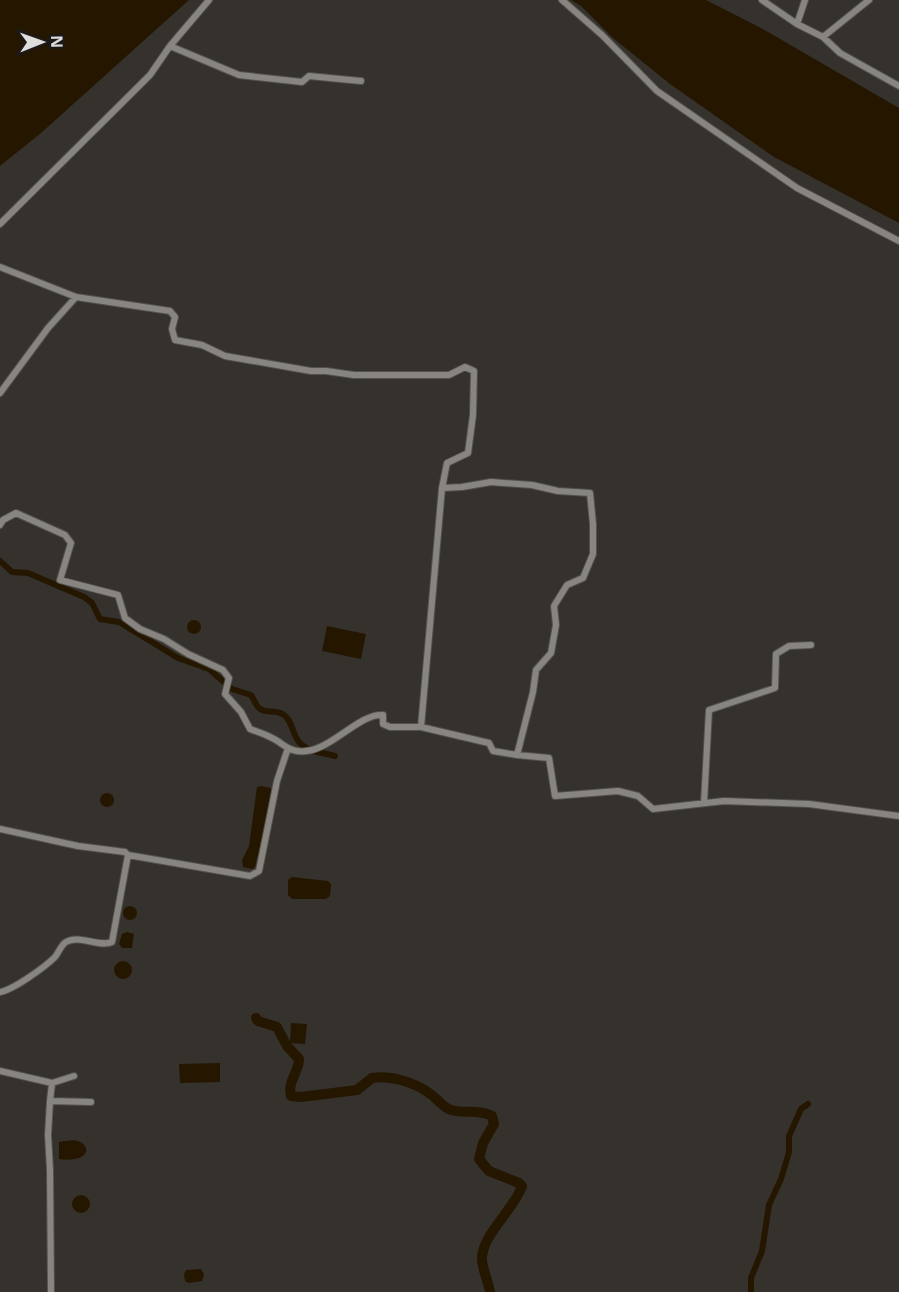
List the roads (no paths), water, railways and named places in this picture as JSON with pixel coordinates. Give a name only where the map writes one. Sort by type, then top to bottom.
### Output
[{"type":"street","points":[[0,224],[150,75],[170,46],[209,0]]},
{"type":"street","points":[[562,0],[602,35],[657,91],[797,188],[899,241]]},
{"type":"street","points":[[762,0],[797,24],[823,37],[840,53],[899,86]]},
{"type":"street","points":[[797,24],[805,0]]},
{"type":"street","points":[[823,37],[869,0]]},
{"type":"street","points":[[170,46],[239,75],[302,82],[309,75],[361,81]]},
{"type":"street","points":[[0,267],[76,297],[170,311],[175,317],[172,329],[175,340],[202,345],[225,356],[311,371],[354,375],[449,375],[465,367],[474,370],[473,415],[468,453],[447,463],[442,488],[421,726]]},
{"type":"street","points":[[0,393],[48,328],[76,297]]},
{"type":"street","points":[[442,488],[491,482],[590,493],[593,554],[583,578],[567,585],[554,606],[556,625],[551,653],[536,670],[533,692],[517,755]]},
{"type":"street","points":[[0,525],[3,520],[15,513],[64,535],[71,543],[60,580],[118,595],[125,618],[188,654],[223,670],[229,676],[224,691],[226,696],[241,712],[250,729],[271,737],[294,751],[308,752],[374,715],[383,715],[383,724],[390,727],[421,726],[489,743],[493,751],[549,758],[555,796],[618,791],[638,796],[653,809],[724,801],[809,804],[899,816]]},
{"type":"street","points":[[704,803],[709,710],[775,688],[776,654],[789,646],[812,645]]},
{"type":"street","points":[[0,829],[78,846],[125,852],[128,855],[146,859],[250,876],[259,871],[277,781],[288,748]]},
{"type":"street","points":[[0,992],[9,990],[48,962],[66,942],[77,940],[106,944],[112,942],[128,855]]},
{"type":"street","points":[[0,1071],[52,1083],[74,1076]]},
{"type":"street","points":[[51,1292],[48,1135],[52,1083]]},
{"type":"street","points":[[50,1101],[90,1102]]},
{"type":"waterway","points":[[0,561],[12,572],[28,573],[84,597],[92,603],[100,619],[119,622],[178,658],[209,669],[232,689],[251,695],[261,709],[281,713],[287,717],[297,739],[304,746],[335,756]]},
{"type":"waterway","points":[[256,1018],[258,1021],[277,1027],[287,1046],[299,1059],[291,1086],[291,1096],[301,1097],[357,1090],[372,1078],[386,1078],[402,1080],[423,1089],[451,1110],[492,1116],[494,1124],[483,1143],[479,1159],[489,1171],[522,1186],[492,1232],[483,1251],[482,1260],[490,1292]]},
{"type":"waterway","points":[[751,1292],[751,1278],[762,1251],[769,1205],[781,1179],[789,1152],[789,1136],[801,1109],[808,1104]]}]
